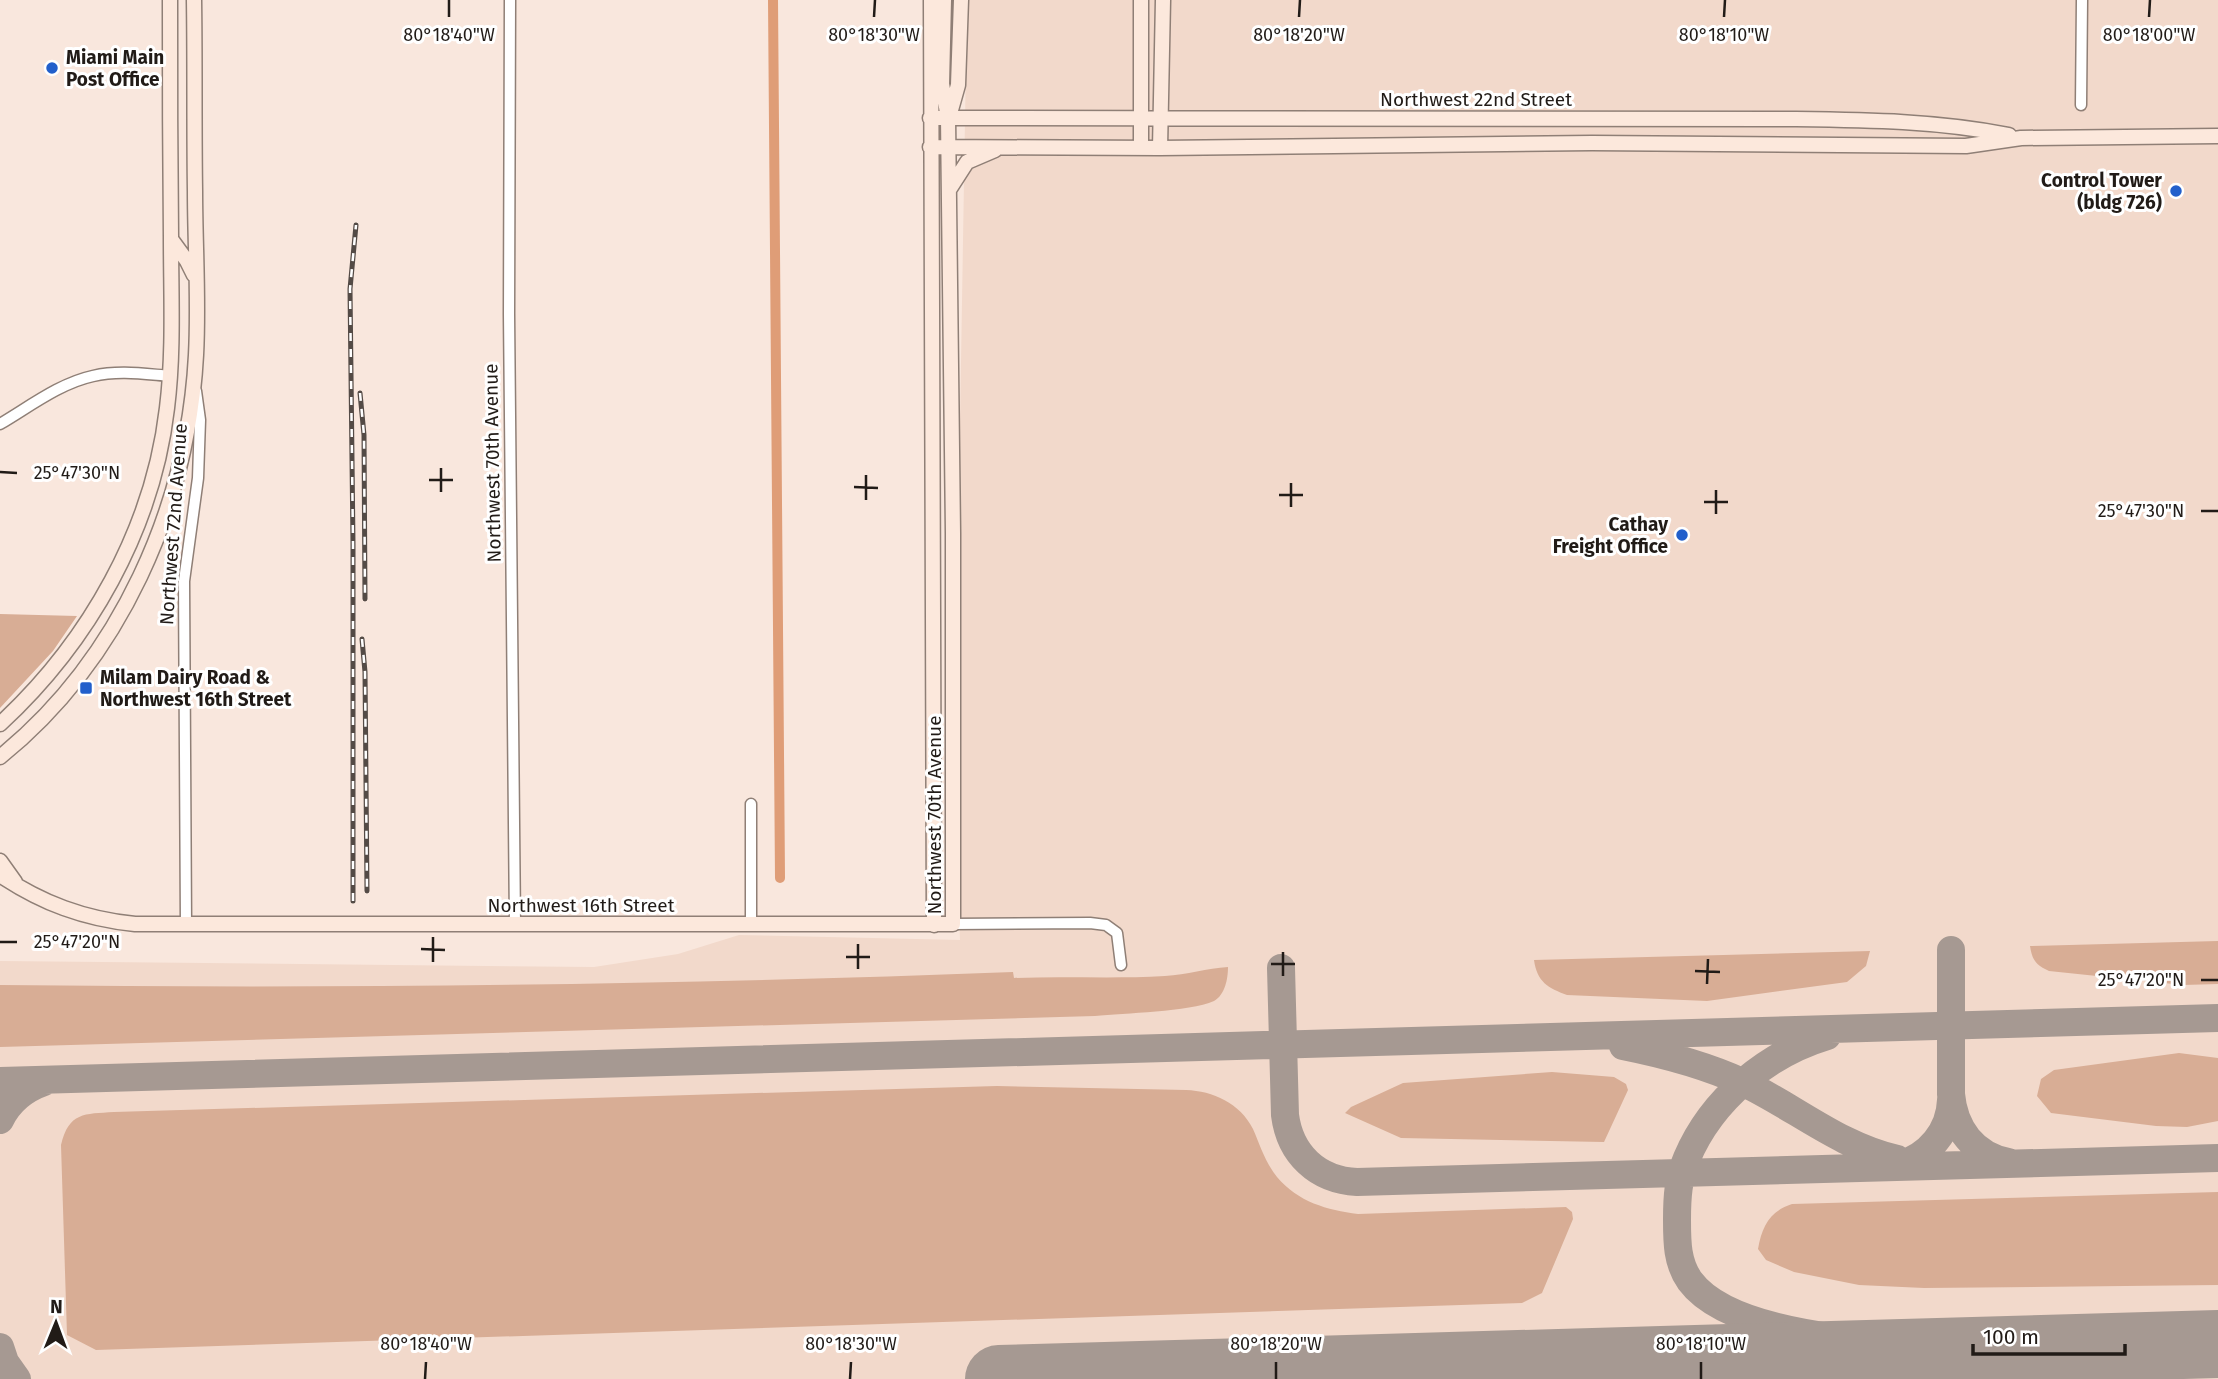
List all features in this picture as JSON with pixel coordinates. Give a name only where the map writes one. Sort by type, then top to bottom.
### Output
[{"type":"main road","points":[[0,724],[38,687],[94,611],[121,561],[154,472],[165,424],[170,376],[170,0]]},
{"type":"main road","name":"Northwest 72nd Avenue","points":[[194,0],[194,378]]},
{"type":"main road","name":"Northwest 70th Avenue","points":[[931,0],[934,925]]},
{"type":"main road","points":[[944,0],[942,85],[948,118]]},
{"type":"main road","points":[[948,118],[958,85],[961,0]]},
{"type":"main road","points":[[1140,0],[1141,147]]},
{"type":"main road","points":[[1160,148],[1163,0]]},
{"type":"main road","points":[[171,100],[195,100]]},
{"type":"main road","name":"Northwest 22nd Street","points":[[930,118],[1860,120],[1965,126],[2021,138]]},
{"type":"main road","name":"Northwest 70th Avenue","points":[[948,118],[953,533],[953,924]]},
{"type":"main road","name":"Northwest 22nd Street","points":[[930,147],[1592,144],[1966,146],[2021,138],[2218,136]]},
{"type":"main road","points":[[949,191],[967,162],[1002,147]]},
{"type":"main road","points":[[171,239],[187,261],[196,280]]},
{"type":"main road","points":[[0,757],[33,728],[77,678],[104,641],[149,560],[175,476],[194,378],[170,376]]},
{"type":"main road","name":"Northwest 16th Street","points":[[0,862],[17,886]]},
{"type":"main road","name":"Northwest 16th Street","points":[[0,876],[54,906],[99,920],[135,924],[953,924]]},
{"type":"street","name":"Northwest 70th Avenue","points":[[510,0],[509,314],[515,925]]},
{"type":"street","points":[[2081,105],[2082,0]]},
{"type":"street","points":[[0,424],[67,385],[90,376],[127,373],[170,376]]},
{"type":"street","name":"Northwest 72nd Avenue","points":[[186,925],[184,581],[195,504],[200,433],[194,378]]},
{"type":"street","points":[[751,804],[751,923]]},
{"type":"street","name":"Northwest 16th Street","points":[[953,924],[1105,925],[1117,933],[1121,964]]},
{"type":"shaded area","points":[[967,0],[2218,0],[2218,1379],[0,1379],[0,961],[594,967],[678,954],[739,935],[960,940],[954,785]]},
{"type":"shaded area","points":[[0,614],[77,616],[53,651],[0,708]]},
{"type":"shaded area","points":[[2218,941],[2218,984],[2183,985],[2049,971],[2035,962],[2030,946]]},
{"type":"shaded area","points":[[1870,951],[1866,966],[1847,982],[1707,1001],[1567,995],[1544,983],[1534,960]]},
{"type":"shaded area","points":[[1228,967],[1225,986],[1214,1001],[1173,1010],[1095,1016],[0,1047],[0,985],[507,985],[1013,972],[1014,978],[1127,977],[1173,975]]},
{"type":"shaded area","points":[[2179,1053],[2218,1058],[2218,1121],[2187,1127],[2156,1126],[2051,1113],[2037,1096],[2041,1079],[2054,1070]]},
{"type":"shaded area","points":[[1552,1072],[1614,1077],[1626,1084],[1628,1090],[1604,1142],[1401,1138],[1345,1113],[1351,1107],[1403,1083]]},
{"type":"shaded area","points":[[997,1086],[1186,1090],[1216,1096],[1241,1112],[1253,1129],[1269,1165],[1285,1186],[1304,1199],[1335,1210],[1358,1214],[1566,1207],[1572,1212],[1573,1219],[1542,1293],[1522,1303],[96,1350],[67,1335],[61,1145],[68,1126],[86,1115],[114,1112]]},
{"type":"shaded area","points":[[2218,1192],[2218,1285],[1924,1288],[1859,1285],[1794,1272],[1766,1260],[1758,1249],[1768,1220],[1792,1204]]},
{"type":"waterway","points":[[773,0],[780,878]]},
{"type":"taxiway","points":[[1951,950],[1953,1107],[1961,1129],[1976,1147],[1996,1159],[2008,1162]]},
{"type":"taxiway","points":[[1281,968],[1285,1115],[1288,1129],[1299,1153],[1308,1162],[1318,1170],[1343,1180],[1357,1182],[2218,1158]]},
{"type":"taxiway","points":[[0,1081],[2218,1018]]},
{"type":"taxiway","points":[[1827,1036],[1783,1054],[1763,1067],[1726,1098],[1698,1137],[1682,1173],[1677,1204],[1679,1252],[1682,1267],[1690,1281],[1718,1305],[1760,1322],[1811,1334],[1925,1346],[2068,1349]]},
{"type":"taxiway","points":[[1623,1046],[1684,1061],[1728,1076],[1836,1136],[1897,1159]]},
{"type":"taxiway","points":[[0,1120],[18,1097],[44,1082]]},
{"type":"taxiway","points":[[1899,1165],[1920,1155],[1936,1141],[1947,1122],[1951,1100]]},
{"type":"taxiway","points":[[0,1347],[5,1362],[17,1379]]},
{"type":"runway","points":[[999,1379],[2218,1344]]},
{"type":"railway","points":[[353,901],[350,289],[356,225]]},
{"type":"railway","points":[[360,393],[364,435],[365,599]]},
{"type":"railway","points":[[362,639],[365,672],[367,891]]},
{"type":"place","name":"Miami Main Post Office","points":[[52,68]]},
{"type":"place","name":"Control Tower (bldg 726)","points":[[2176,191]]},
{"type":"place","name":"Cathay Freight Office","points":[[1682,535]]},
{"type":"place","name":"Milam Dairy Road & Northwest 16th Street","points":[[86,688]]}]
